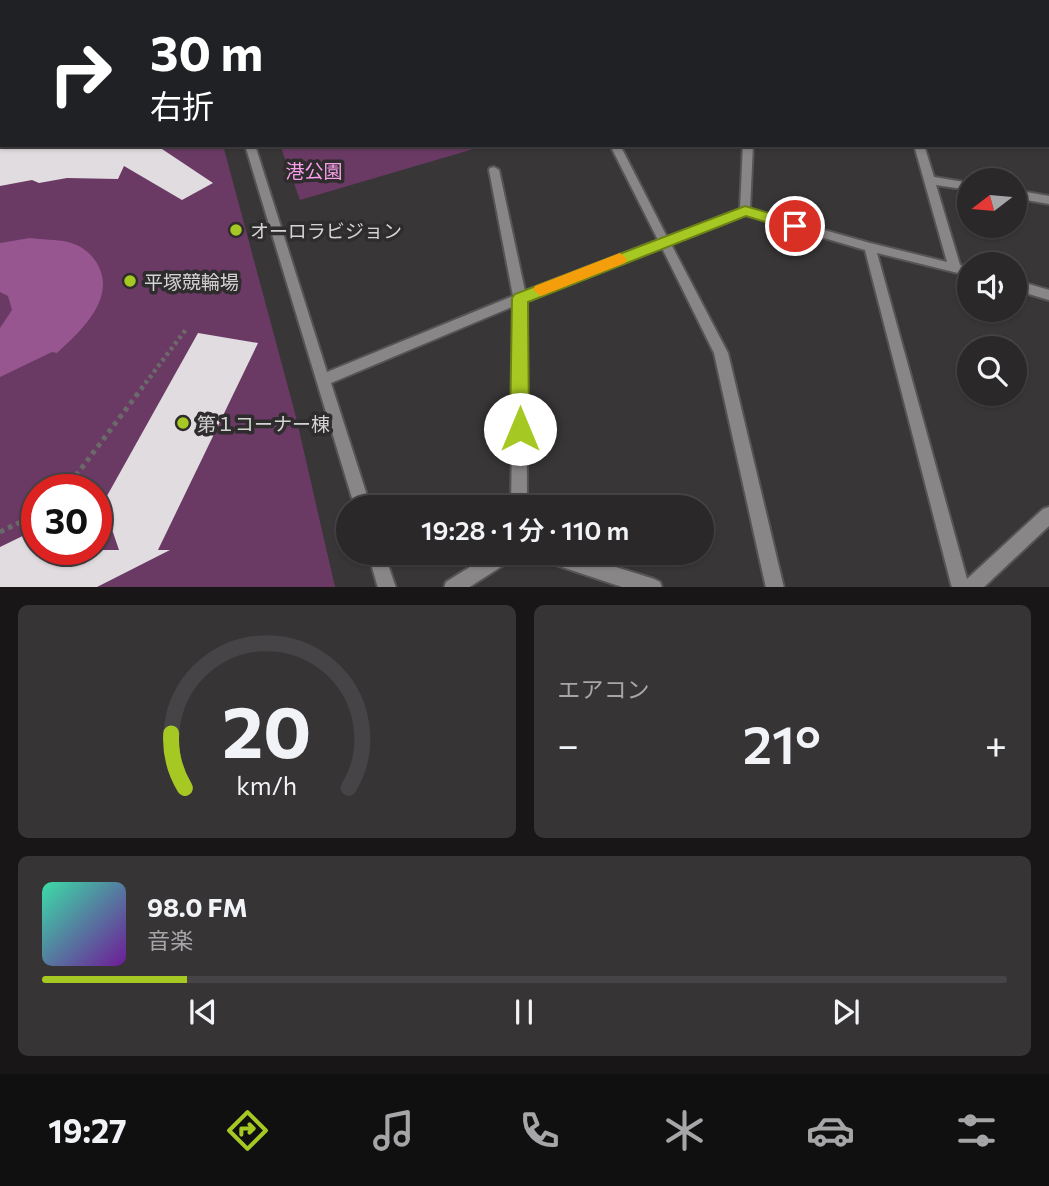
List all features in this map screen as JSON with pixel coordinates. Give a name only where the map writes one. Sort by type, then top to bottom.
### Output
[{"type":"street","points":[[251,147],[359,495]]},
{"type":"street","points":[[616,147],[721,353],[775,587]]},
{"type":"street","points":[[745,211],[748,147]]},
{"type":"street","points":[[920,147],[955,268]]},
{"type":"street","points":[[494,170],[520,298],[519,495]]},
{"type":"street","points":[[929,180],[957,185]]},
{"type":"street","points":[[1027,196],[1049,200]]},
{"type":"street","points":[[325,379],[520,298],[745,211],[955,268]]},
{"type":"street","points":[[870,247],[961,587]]},
{"type":"street","points":[[1027,289],[1049,295]]},
{"type":"street","points":[[970,587],[1049,515]]},
{"type":"street","points":[[380,565],[387,587]]},
{"type":"street","points":[[452,587],[488,565]]},
{"type":"street","points":[[583,565],[654,587]]},
{"type":"path","points":[[77,474],[187,328]]},
{"type":"path","points":[[0,532],[21,522]]},
{"type":"green space","name":"平塚競輪場","points":[[0,147],[224,147],[296,417],[335,587],[0,587]]},
{"type":"green space","name":"港公園","points":[[281,147],[477,147],[477,148],[300,200]]},
{"type":"shaded area","points":[[30,238],[59,240],[86,250],[98,265],[103,290],[93,314],[57,353],[52,352],[0,377],[0,328],[12,310],[8,296],[0,292],[0,243]]},
{"type":"building","points":[[0,147],[159,147],[213,183],[182,200],[124,166],[118,179],[67,178],[39,183],[32,180],[0,186]]},
{"type":"building","name":"第１コーナー棟","points":[[198,333],[258,343],[158,550],[170,550],[97,587],[0,587],[0,547],[21,537],[21,565],[112,565],[112,550],[119,550],[112,529],[112,487]]},
{"type":"slow traffic","points":[[541,290],[620,259]]},
{"type":"place","name":"オーロラビジョン","points":[[236,230]]},
{"type":"place","name":"平塚競輪場","points":[[130,281]]},
{"type":"place","name":"第１コーナー棟","points":[[183,423]]},
{"type":"route","points":[[520,429],[520,298],[745,211],[795,226]]}]
